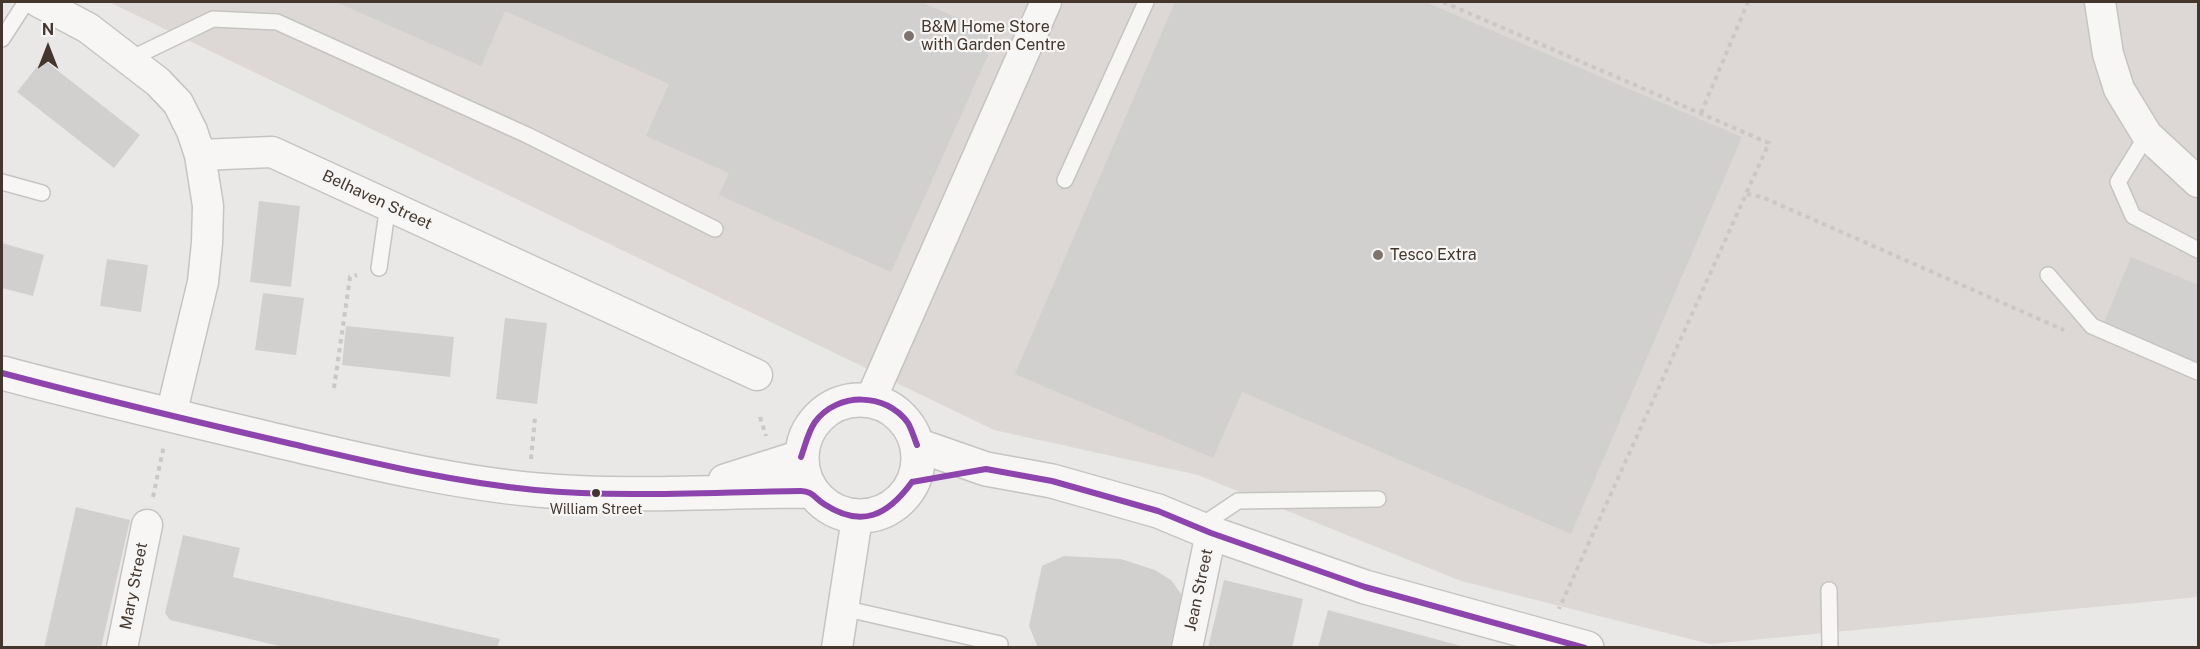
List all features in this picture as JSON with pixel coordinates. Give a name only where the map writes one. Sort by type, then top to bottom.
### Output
[{"type":"street","points":[[39,2],[88,28],[158,82],[178,103],[192,131],[200,155],[208,206],[204,282],[171,415]]},
{"type":"street","points":[[871,399],[1046,2]]},
{"type":"street","points":[[2100,2],[2108,54],[2119,90],[2147,135],[2199,182]]},
{"type":"street","name":"Belhaven Street","points":[[200,155],[272,152],[757,375]]},
{"type":"street","points":[[2,373],[406,471],[528,489],[648,495],[692,492],[809,491]]},
{"type":"street","points":[[871,399],[890,406],[907,421],[917,445],[917,464],[912,482],[903,497],[891,508],[876,516],[857,518],[819,501],[809,491],[802,476],[801,457],[808,435],[817,420],[834,405],[849,400],[871,399]]},
{"type":"street","points":[[917,445],[986,470],[1099,493],[1158,511],[1365,587],[1587,648]]},
{"type":"street","points":[[692,492],[801,457]]},
{"type":"street","points":[[912,482],[986,470]]},
{"type":"street","points":[[837,648],[857,518]]},
{"type":"street","name":"Mary Street","points":[[129,646],[147,525]]},
{"type":"street","name":"Jean Street","points":[[1187,648],[1205,530]]},
{"type":"lane","points":[[2,39],[26,2]]},
{"type":"lane","points":[[1065,180],[1146,2]]},
{"type":"lane","points":[[130,59],[213,19],[277,22],[527,135],[715,229]]},
{"type":"lane","points":[[2147,135],[2118,182],[2133,216],[2199,250]]},
{"type":"lane","points":[[2,182],[42,193]]},
{"type":"lane","points":[[379,268],[388,205]]},
{"type":"lane","points":[[2048,274],[2092,326],[2199,372]]},
{"type":"lane","points":[[1205,530],[1235,502],[1378,499]]},
{"type":"lane","points":[[1829,590],[1830,648]]},
{"type":"lane","points":[[843,608],[1000,644]]},
{"type":"path","points":[[1443,2],[1769,143],[1547,637]]},
{"type":"path","points":[[1701,113],[1748,2]]},
{"type":"path","points":[[1747,194],[1762,197],[2064,330]]},
{"type":"path","points":[[334,388],[350,277],[379,268]]},
{"type":"path","points":[[147,525],[171,415]]},
{"type":"path","points":[[528,489],[535,418]]},
{"type":"shaded area","points":[[109,2],[2198,2],[2198,597],[1710,644],[1461,581],[1198,475],[994,430]]},
{"type":"building","points":[[336,2],[921,2],[997,35],[891,272],[719,195],[729,173],[646,136],[669,84],[505,11],[481,66]]},
{"type":"building","name":"Tesco Extra","points":[[1175,2],[1425,2],[1742,137],[1571,534],[1242,392],[1213,458],[1015,374]]},
{"type":"building","points":[[43,59],[140,135],[114,168],[17,92]]},
{"type":"building","points":[[259,201],[300,206],[291,287],[250,282]]},
{"type":"building","points":[[2,243],[44,255],[33,296],[2,288]]},
{"type":"building","points":[[2131,257],[2198,285],[2198,364],[2103,325]]},
{"type":"building","points":[[107,259],[148,265],[141,312],[100,306]]},
{"type":"building","points":[[263,293],[304,298],[296,355],[255,350]]},
{"type":"building","points":[[505,318],[547,323],[537,404],[496,399]]},
{"type":"building","points":[[346,326],[454,337],[450,377],[342,365]]},
{"type":"building","points":[[76,507],[130,520],[101,648],[44,648]]},
{"type":"building","points":[[183,535],[240,548],[233,577],[500,639],[497,648],[288,648],[170,620],[165,613]]},
{"type":"building","points":[[1064,556],[1121,559],[1155,570],[1171,580],[1184,598],[1174,648],[1038,648],[1029,626],[1042,566]]},
{"type":"building","points":[[1224,580],[1303,599],[1292,648],[1208,648]]},
{"type":"building","points":[[1328,610],[1465,647],[1318,648]]},
{"type":"transit line","points":[[2,373],[411,471],[535,490],[601,494],[805,491],[838,512],[862,517],[884,510],[912,482]]},
{"type":"transit line","points":[[801,457],[815,422],[824,412],[848,401],[875,401],[899,413],[908,423],[917,445]]},
{"type":"transit line","points":[[912,482],[986,469],[1052,481],[1158,511],[1211,533],[1365,587],[1585,648]]},
{"type":"place","name":"B&M Home Store with Garden Centre","points":[[909,36]]},
{"type":"place","name":"Tesco Extra","points":[[1378,255]]},
{"type":"place","name":"William Street","points":[[596,493]]}]
